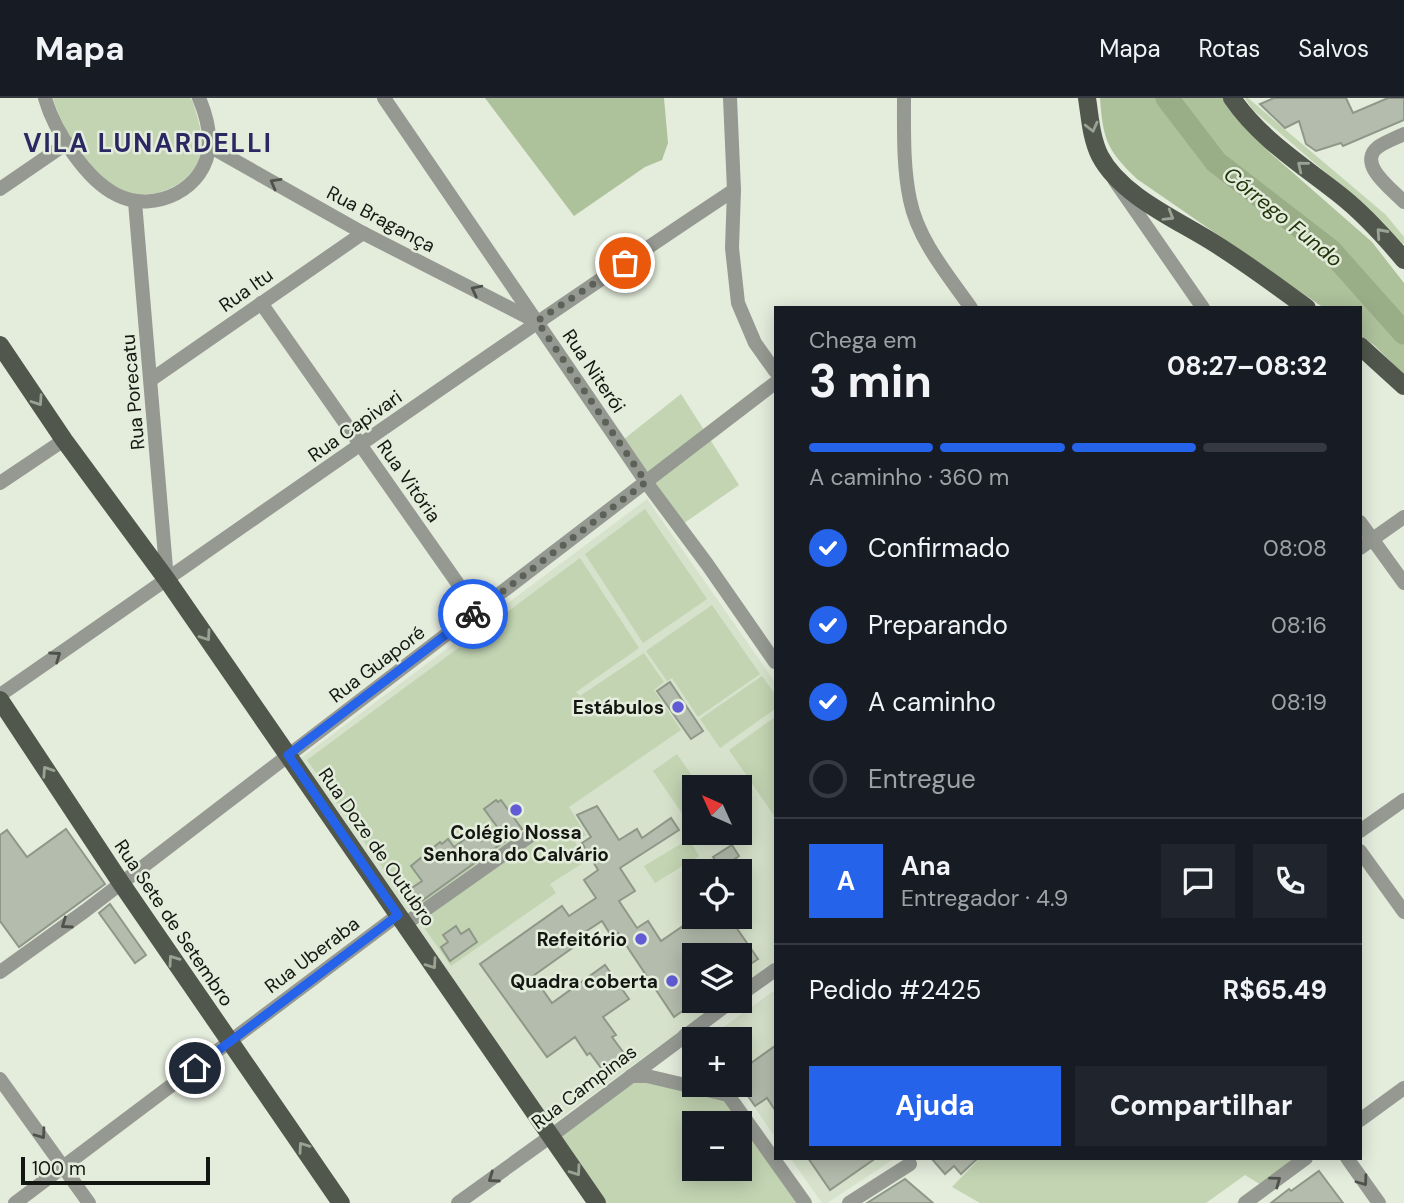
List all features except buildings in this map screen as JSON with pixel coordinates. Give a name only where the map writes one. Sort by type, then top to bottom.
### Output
[{"type":"main road","points":[[1087,98],[1090,124],[1100,156],[1116,176],[1139,197],[1216,244],[1304,306]]},
{"type":"main road","points":[[1232,98],[1242,114],[1265,135],[1376,227],[1404,260]]},
{"type":"main road","name":"Rua Doze de Outubro","points":[[0,345],[64,440],[167,580],[597,1203]]},
{"type":"main road","points":[[1363,353],[1404,386]]},
{"type":"main road","name":"Rua Sete de Setembro","points":[[0,697],[121,883],[341,1203]]},
{"type":"street","points":[[44,98],[67,143],[87,171],[101,185],[135,202],[156,202],[183,190],[201,172],[209,146],[207,125],[199,98]]},
{"type":"street","name":"Rua Niterói","points":[[384,98],[646,482],[774,661]]},
{"type":"street","points":[[730,98],[734,190],[732,248],[737,303],[755,343],[774,370]]},
{"type":"street","points":[[904,98],[904,160],[910,202],[920,229],[937,259],[970,306]]},
{"type":"street","points":[[1404,134],[1378,147],[1371,161],[1372,168],[1379,177],[1404,201]]},
{"type":"street","points":[[0,189],[67,143]]},
{"type":"street","name":"Rua Bragança","points":[[209,146],[363,233],[537,321]]},
{"type":"street","points":[[1100,156],[1121,192],[1202,306]]},
{"type":"street","name":"Rua Capivari","points":[[0,697],[537,321],[734,190]]},
{"type":"street","name":"Rua Porecatu","points":[[135,202],[167,580]]},
{"type":"street","name":"Rua Itu","points":[[152,379],[363,233]]},
{"type":"street","name":"Rua Vitória","points":[[261,303],[477,611]]},
{"type":"street","name":"Rua Guaporé","points":[[0,972],[121,883],[774,384]]},
{"type":"street","points":[[0,483],[64,440]]},
{"type":"street","points":[[1362,547],[1404,517]]},
{"type":"street","points":[[1362,525],[1404,583]]},
{"type":"street","points":[[1362,830],[1404,800]]},
{"type":"street","name":"Rua Uberaba","points":[[15,1203],[230,1041],[402,919],[534,833]]},
{"type":"street","points":[[1362,854],[1404,912]]},
{"type":"street","points":[[752,986],[774,971]]},
{"type":"street","name":"Rua Campinas","points":[[696,1027],[715,1013]]},
{"type":"street","name":"Rua Campinas","points":[[458,1203],[682,1037]]},
{"type":"street","points":[[631,1076],[682,1082]]},
{"type":"street","points":[[0,1079],[89,1203]]},
{"type":"street","points":[[1362,1119],[1404,1088]]},
{"type":"street","points":[[730,1097],[774,1159]]},
{"type":"street","points":[[775,1160],[805,1203]]},
{"type":"street","points":[[1245,1203],[1304,1160]]},
{"type":"street","points":[[1348,1160],[1379,1203]]},
{"type":"street","points":[[849,1203],[910,1164]]},
{"type":"shaded area","points":[[53,98],[191,98],[201,134],[201,155],[187,177],[177,185],[153,194],[128,193],[106,181],[86,161],[69,136]]},
{"type":"shaded area","points":[[1245,98],[1386,215],[1404,237],[1404,243],[1401,246],[1383,222],[1252,109]]},
{"type":"shaded area","points":[[681,394],[739,485],[677,528],[619,443]]},
{"type":"shaded area","name":"Colégio Nossa Senhora do Calvário","points":[[647,499],[774,681],[774,962],[752,978],[752,943],[682,943],[682,1013],[705,1013],[552,1124],[301,758]]},
{"type":"shaded area","points":[[645,509],[707,599],[643,643],[585,554]]},
{"type":"shaded area","points":[[580,558],[639,648],[576,692],[580,696],[644,653],[664,682],[654,690],[681,730],[569,807],[586,835],[575,842],[586,861],[550,884],[556,893],[451,966],[307,760]]},
{"type":"shaded area","points":[[712,605],[760,674],[698,717],[672,678],[667,681],[646,651]]},
{"type":"shaded area","points":[[762,676],[774,693],[774,710],[720,748],[700,719]]},
{"type":"shaded area","points":[[774,718],[774,816],[752,784],[752,775],[746,775],[729,750]]},
{"type":"shaded area","points":[[677,754],[692,775],[682,775],[682,813],[653,771]]},
{"type":"shaded area","points":[[682,843],[693,845],[699,856],[694,859],[682,859],[682,866],[655,883],[644,866]]},
{"type":"shaded area","points":[[774,991],[774,1136],[747,1097],[752,1097],[752,1027],[723,1027],[743,1013],[752,1013],[752,1006]]},
{"type":"shaded area","points":[[635,1079],[682,1090],[682,1097],[714,1097],[727,1100],[735,1111],[682,1111],[682,1181],[752,1181],[752,1136],[798,1203],[604,1203],[558,1138]]},
{"type":"shaded area","points":[[792,1160],[892,1160],[827,1203],[822,1203]]},
{"type":"shaded area","points":[[978,1160],[1305,1160],[1266,1188],[1245,1175],[1206,1203],[980,1203],[952,1187]]},
{"type":"green space","points":[[485,98],[664,98],[668,143],[662,160],[645,167],[574,216]]},
{"type":"green space","points":[[1100,98],[1224,98],[1237,118],[1269,152],[1372,242],[1404,283],[1404,375],[1362,336],[1362,306],[1321,306],[1137,179],[1113,152],[1103,124]]},
{"type":"waterway","name":"Córrego Fundo","points":[[1167,98],[1216,162],[1330,250],[1404,333]]},
{"type":"way so far","points":[[473,614],[646,482],[537,321],[625,263]]},
{"type":"place","name":"Estábulos","points":[[678,707]]},
{"type":"place","name":"Colégio Nossa Senhora do Calvário","points":[[516,810]]},
{"type":"place","name":"Refeitório","points":[[641,939]]},
{"type":"place","name":"Quadra coberta","points":[[672,981]]},
{"type":"district","name":"VILA LUNARDELLI","points":[[148,143]]},
{"type":"route","points":[[195,1068],[398,915],[288,755],[473,614]]}]
